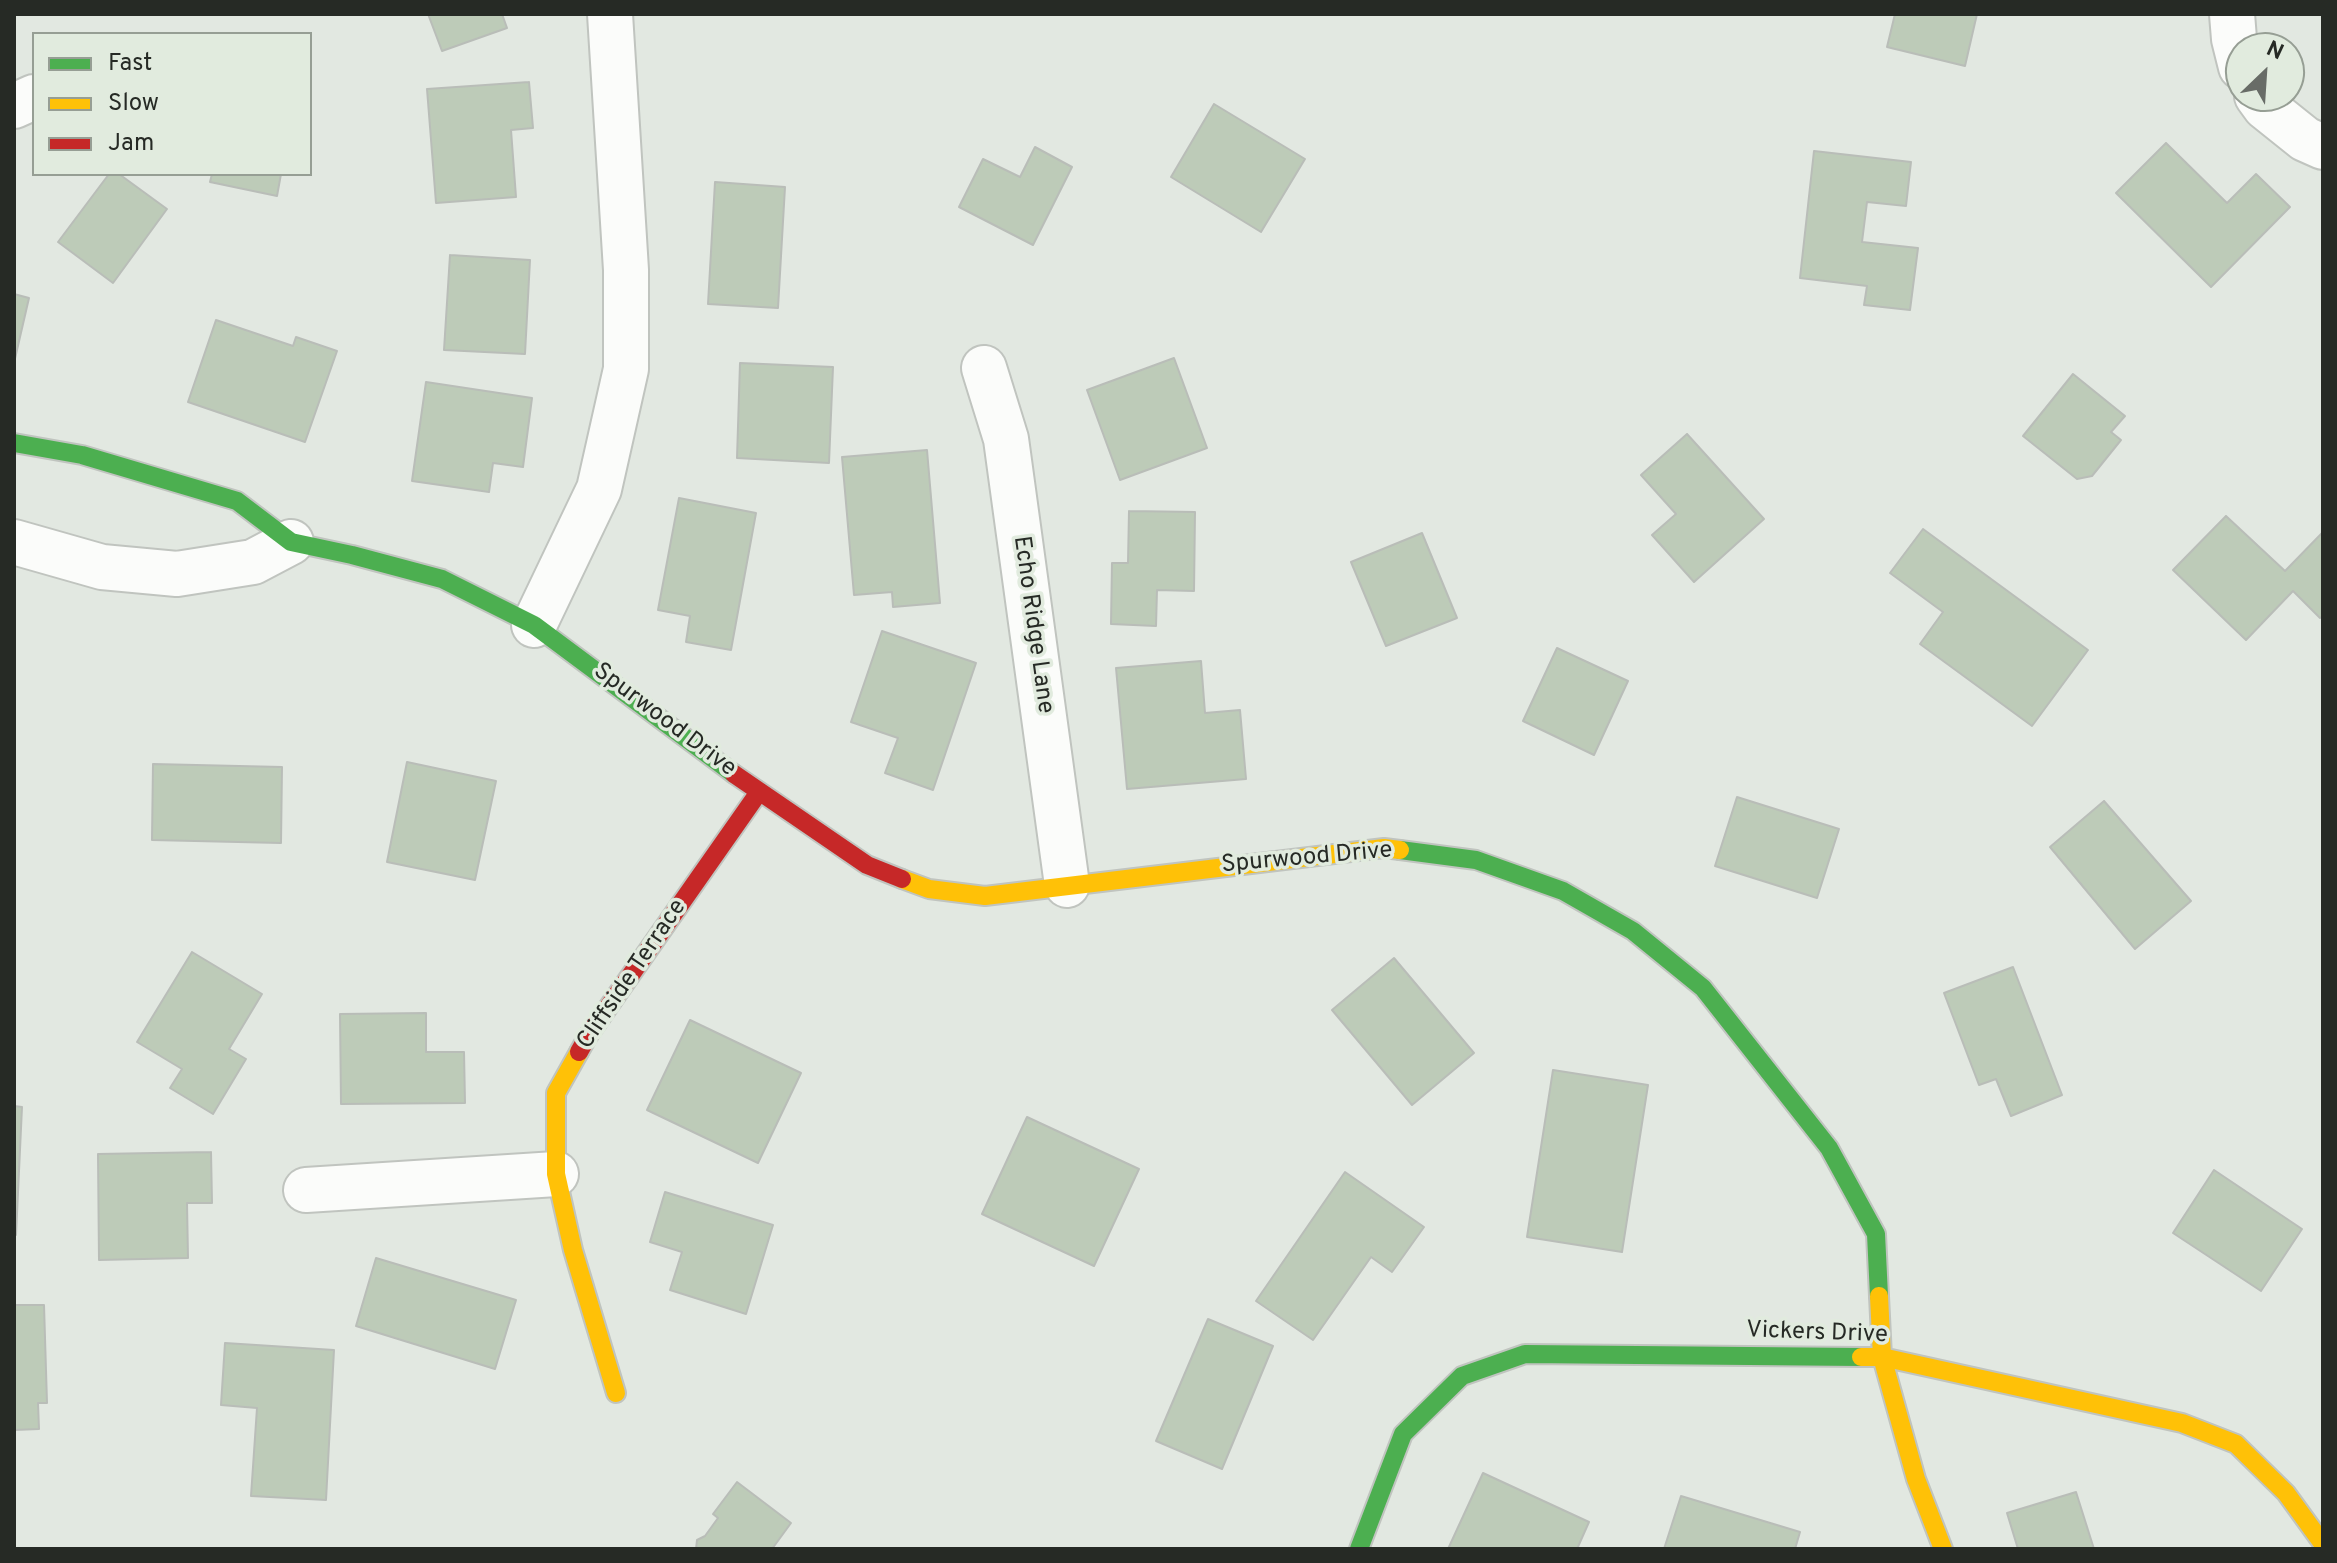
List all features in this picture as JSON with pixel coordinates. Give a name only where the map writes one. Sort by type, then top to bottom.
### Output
[{"type":"street","points":[[534,625],[599,489],[626,369],[626,270],[610,14]]},
{"type":"street","points":[[2271,112],[2305,139],[2323,147]]},
{"type":"street","name":"Echo Ridge Lane","points":[[984,368],[1006,439],[1067,885]]},
{"type":"street","name":"Spurwood Drive","points":[[14,443],[82,455],[237,501],[291,542],[442,579],[534,625],[759,792],[867,865],[929,889],[985,896],[1384,848],[1476,860],[1563,891],[1633,931],[1703,988],[1829,1148],[1876,1234],[1882,1357],[1916,1479],[1943,1549]]},
{"type":"street","points":[[14,542],[102,567],[177,574],[253,562],[291,542]]},
{"type":"street","name":"Cliffside Terrace","points":[[616,1393],[573,1250],[556,1174],[556,1093],[588,1036],[759,792]]},
{"type":"street","points":[[306,1190],[556,1174]]},
{"type":"street","name":"Vickers Drive","points":[[1359,1549],[1403,1434],[1462,1376],[1525,1354],[1882,1357],[2182,1423],[2236,1444],[2286,1493],[2323,1544]]},
{"type":"building","points":[[428,14],[502,14],[507,28],[442,51]]},
{"type":"building","points":[[1895,14],[1977,14],[1965,66],[1887,47]]},
{"type":"building","points":[[529,82],[533,128],[511,130],[516,197],[436,203],[427,89]]},
{"type":"building","points":[[1214,104],[1305,159],[1261,232],[1171,177]]},
{"type":"building","points":[[2166,143],[2227,203],[2256,174],[2290,207],[2211,287],[2116,193]]},
{"type":"building","points":[[1035,147],[1072,167],[1033,245],[959,207],[983,159],[1020,177]]},
{"type":"building","points":[[1814,151],[1911,162],[1906,206],[1867,202],[1862,242],[1918,248],[1910,310],[1864,305],[1867,286],[1800,278]]},
{"type":"building","points":[[108,176],[122,176],[167,209],[113,283],[58,242]]},
{"type":"building","points":[[212,176],[281,176],[277,196],[210,182]]},
{"type":"building","points":[[715,182],[785,187],[778,308],[708,304]]},
{"type":"building","points":[[450,255],[530,260],[525,354],[444,350]]},
{"type":"building","points":[[14,294],[29,298],[14,363]]},
{"type":"building","points":[[216,320],[293,346],[296,337],[337,351],[305,442],[188,402]]},
{"type":"building","points":[[1174,358],[1207,448],[1120,480],[1087,390]]},
{"type":"building","points":[[740,363],[833,367],[829,463],[737,458]]},
{"type":"building","points":[[2073,374],[2125,416],[2111,432],[2121,440],[2092,476],[2077,479],[2023,436]]},
{"type":"building","points":[[426,382],[532,398],[523,467],[493,463],[489,492],[412,481]]},
{"type":"building","points":[[1687,434],[1764,519],[1694,582],[1652,535],[1676,514],[1641,475]]},
{"type":"building","points":[[927,450],[940,603],[893,607],[892,592],[854,595],[842,457]]},
{"type":"building","points":[[679,498],[756,513],[731,650],[686,642],[690,616],[658,610]]},
{"type":"building","points":[[1129,511],[1195,512],[1194,591],[1157,590],[1156,626],[1111,624],[1112,563],[1128,563]]},
{"type":"building","points":[[2226,516],[2285,571],[2323,532],[2323,616],[2320,618],[2293,591],[2246,640],[2173,570]]},
{"type":"building","points":[[1923,529],[2088,650],[2032,726],[1920,644],[1943,612],[1890,573]]},
{"type":"building","points":[[1422,533],[1457,618],[1386,646],[1351,562]]},
{"type":"building","points":[[882,631],[976,663],[933,790],[885,773],[898,738],[851,722]]},
{"type":"building","points":[[1557,648],[1628,681],[1594,755],[1523,721]]},
{"type":"building","points":[[1201,661],[1205,713],[1240,710],[1246,779],[1127,789],[1116,668]]},
{"type":"building","points":[[407,762],[496,781],[475,880],[387,862]]},
{"type":"building","points":[[153,764],[282,767],[281,843],[152,840]]},
{"type":"building","points":[[1737,797],[1839,829],[1817,898],[1715,866]]},
{"type":"building","points":[[2104,801],[2191,901],[2135,949],[2050,847]]},
{"type":"building","points":[[192,952],[262,994],[229,1049],[246,1059],[213,1114],[170,1088],[182,1069],[137,1042]]},
{"type":"building","points":[[1394,958],[1474,1053],[1412,1105],[1332,1010]]},
{"type":"building","points":[[2013,967],[2062,1095],[2011,1116],[1996,1079],[1979,1085],[1944,993]]},
{"type":"building","points":[[426,1013],[426,1052],[464,1052],[465,1103],[341,1104],[340,1014]]},
{"type":"building","points":[[690,1020],[801,1073],[758,1163],[647,1110]]},
{"type":"building","points":[[1553,1070],[1648,1085],[1622,1252],[1527,1237]]},
{"type":"building","points":[[14,1106],[22,1107],[16,1235],[14,1235]]},
{"type":"building","points":[[1027,1117],[1139,1169],[1094,1266],[982,1214]]},
{"type":"building","points":[[211,1152],[212,1203],[187,1203],[188,1258],[99,1260],[98,1154]]},
{"type":"building","points":[[2214,1170],[2302,1229],[2261,1291],[2173,1233]]},
{"type":"building","points":[[1345,1172],[1424,1227],[1392,1272],[1371,1257],[1313,1340],[1256,1301]]},
{"type":"building","points":[[665,1192],[773,1225],[746,1314],[670,1290],[682,1252],[650,1242]]},
{"type":"building","points":[[376,1258],[516,1300],[495,1369],[356,1326]]},
{"type":"building","points":[[14,1305],[44,1305],[47,1403],[38,1403],[39,1429],[14,1430]]},
{"type":"building","points":[[1208,1319],[1273,1346],[1222,1469],[1156,1441]]},
{"type":"building","points":[[225,1343],[334,1350],[326,1500],[251,1496],[257,1408],[221,1405]]},
{"type":"building","points":[[1483,1473],[1589,1522],[1577,1549],[1448,1549]]},
{"type":"building","points":[[737,1482],[791,1523],[772,1549],[696,1549],[697,1540],[705,1536],[718,1518],[713,1514]]},
{"type":"building","points":[[2076,1492],[2094,1549],[2018,1549],[2007,1513]]},
{"type":"building","points":[[1681,1496],[1800,1532],[1795,1549],[1664,1549]]},
{"type":"traffic: fast","points":[[14,443],[82,455],[237,501],[291,542],[442,579],[534,625],[734,774]]},
{"type":"traffic: fast","points":[[1400,850],[1476,860],[1563,891],[1633,931],[1703,988],[1829,1148],[1876,1234],[1879,1296]]},
{"type":"traffic: fast","points":[[1359,1549],[1403,1434],[1462,1376],[1525,1354],[1861,1357]]},
{"type":"traffic: slow","points":[[902,879],[929,889],[985,896],[1384,848],[1400,850]]},
{"type":"traffic: slow","points":[[579,1052],[556,1093],[556,1174],[573,1250],[616,1393]]},
{"type":"traffic: slow","points":[[1879,1296],[1882,1357],[1916,1479],[1943,1549]]},
{"type":"traffic: slow","points":[[1861,1357],[1882,1357],[2182,1423],[2236,1444],[2286,1493],[2323,1544]]},
{"type":"traffic: jam","points":[[734,774],[867,865],[902,879]]},
{"type":"traffic: jam","points":[[579,1052],[759,792]]}]
